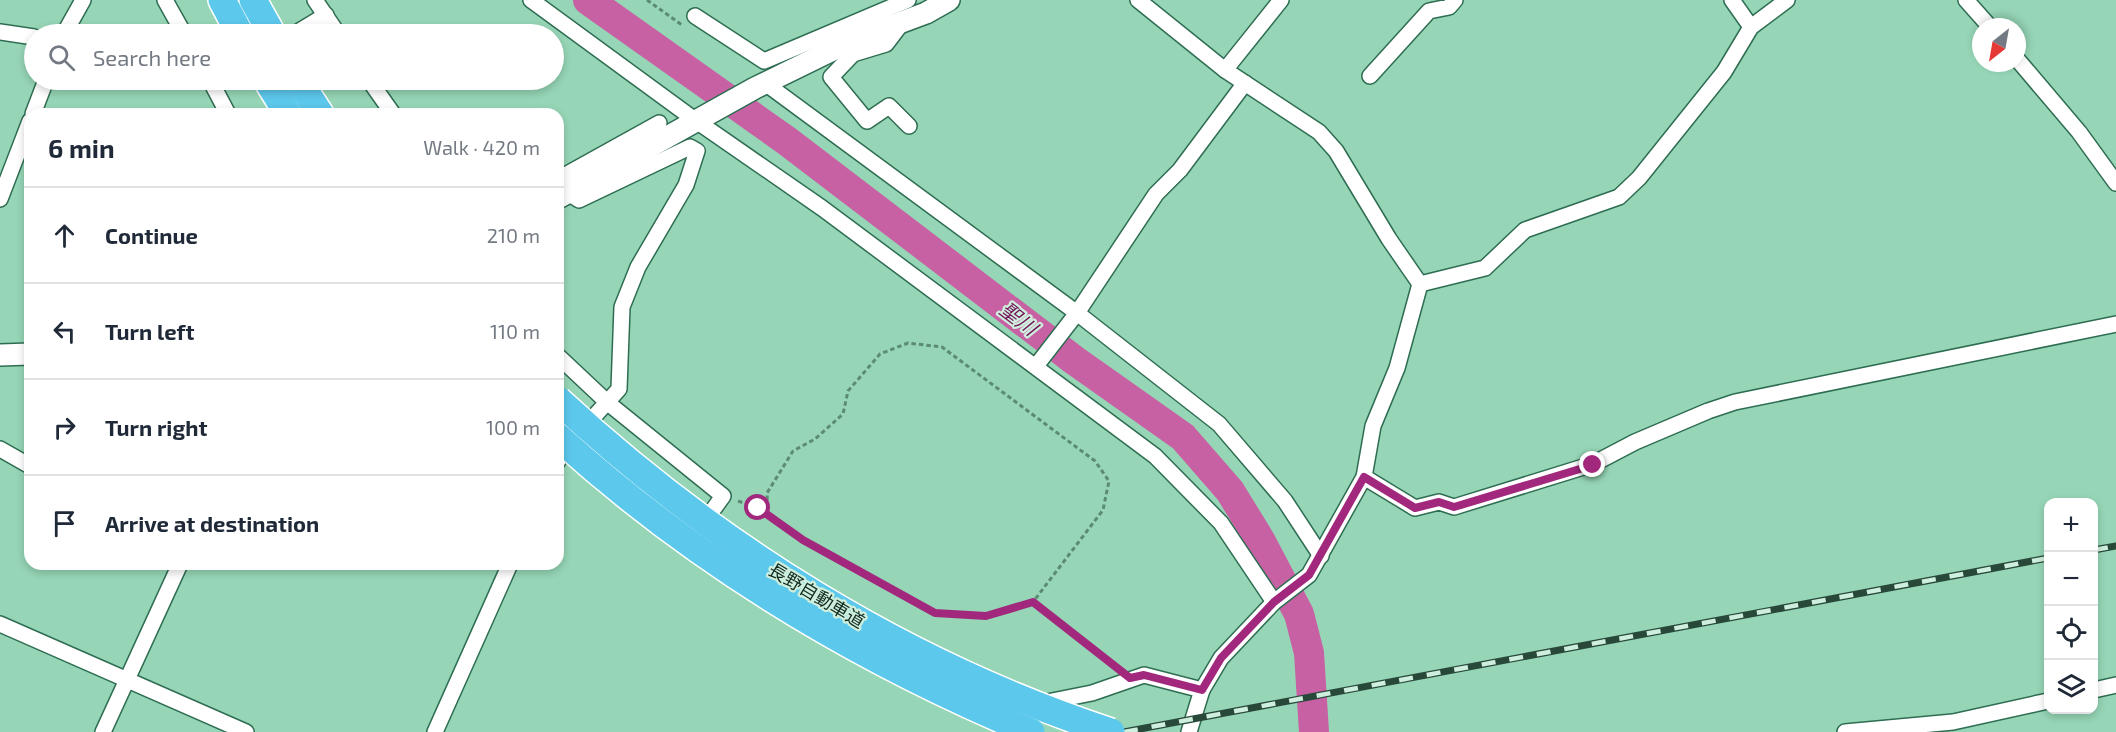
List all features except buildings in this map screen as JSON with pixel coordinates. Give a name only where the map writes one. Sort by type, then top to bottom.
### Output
[{"type":"highway","points":[[222,0],[235,24]]},
{"type":"highway","points":[[253,0],[266,24]]},
{"type":"highway","points":[[273,90],[284,108]]},
{"type":"highway","points":[[304,90],[316,108]]},
{"type":"highway","name":"長野自動車道","points":[[564,405],[630,464],[684,507],[748,553],[815,595],[884,634],[960,671],[1049,709],[1111,732]]},
{"type":"highway","name":"長野自動車道","points":[[564,453],[775,603],[903,675],[1031,732]]},
{"type":"street","points":[[70,24],[83,0]]},
{"type":"street","points":[[165,0],[178,24]]},
{"type":"street","points":[[315,0],[332,24]]},
{"type":"street","points":[[531,0],[822,208],[1155,456],[1221,523],[1274,602]]},
{"type":"street","points":[[695,16],[764,61],[915,4],[949,0]]},
{"type":"street","points":[[1138,0],[1225,70],[1319,132],[1336,151],[1389,239],[1420,284],[1397,368],[1373,426],[1364,477],[1309,575],[1274,602],[1221,658],[1202,690],[1189,732]]},
{"type":"street","points":[[1225,70],[1281,0]]},
{"type":"street","points":[[1370,76],[1429,11],[1449,8],[1455,0]]},
{"type":"street","points":[[1732,0],[1751,27]]},
{"type":"street","points":[[1420,284],[1485,268],[1525,230],[1619,197],[1639,178],[1724,72],[1751,27],[1787,0]]},
{"type":"street","points":[[1966,0],[1982,18]]},
{"type":"street","points":[[909,126],[889,106],[867,121],[831,77],[853,54],[886,44],[915,4]]},
{"type":"street","points":[[311,24],[326,15]]},
{"type":"street","points":[[564,185],[851,41],[902,22]]},
{"type":"street","points":[[0,32],[24,36]]},
{"type":"street","points":[[2026,70],[2079,132],[2116,183]]},
{"type":"street","points":[[1036,366],[1077,313],[1156,194],[1180,170],[1245,83]]},
{"type":"street","points":[[760,85],[1077,313],[1219,424],[1285,501],[1321,556]]},
{"type":"street","points":[[35,108],[42,90]]},
{"type":"street","points":[[215,90],[225,108]]},
{"type":"street","points":[[376,90],[389,108]]},
{"type":"street","points":[[564,185],[659,123]]},
{"type":"street","points":[[0,199],[24,137]]},
{"type":"street","points":[[564,188],[579,200],[690,147],[697,151],[686,184],[638,267],[622,307],[619,389],[608,403],[564,444]]},
{"type":"street","points":[[1364,477],[1415,508],[1439,502],[1454,507],[1593,465],[1635,442],[1707,411],[1735,402],[2116,324]]},
{"type":"street","points":[[0,355],[24,354]]},
{"type":"street","points":[[564,362],[608,403],[723,496],[683,550]]},
{"type":"street","points":[[0,449],[24,463]]},
{"type":"street","points":[[564,454],[611,496],[683,550],[823,642],[971,717],[1092,693],[1144,675],[1202,690]]},
{"type":"street","points":[[103,732],[125,679],[177,570]]},
{"type":"street","points":[[435,732],[507,570]]},
{"type":"street","points":[[0,624],[246,732]]},
{"type":"street","points":[[2098,689],[2116,685]]},
{"type":"street","points":[[1845,732],[1954,727],[2044,702]]},
{"type":"path","points":[[723,496],[758,508],[803,540],[850,568],[935,613],[986,616],[1033,602],[1103,510],[1108,481],[1095,461],[942,347],[908,343],[880,354],[849,391],[843,414],[815,439],[793,451],[767,493],[768,515]]},
{"type":"path","points":[[1033,602],[1130,678]]},
{"type":"waterway","name":"聖川","points":[[588,0],[787,141],[1074,360],[1183,437],[1230,491],[1260,540],[1299,614],[1309,653],[1314,732]]},
{"type":"railway","points":[[2098,549],[2116,546]]},
{"type":"railway","points":[[1124,732],[2044,559]]},
{"type":"route","points":[[758,508],[803,540],[935,613],[986,616],[1033,602],[1130,678],[1144,675],[1202,690],[1221,658],[1274,602],[1309,575],[1364,477],[1415,508],[1439,502],[1454,507],[1510,492],[1593,465]]}]
